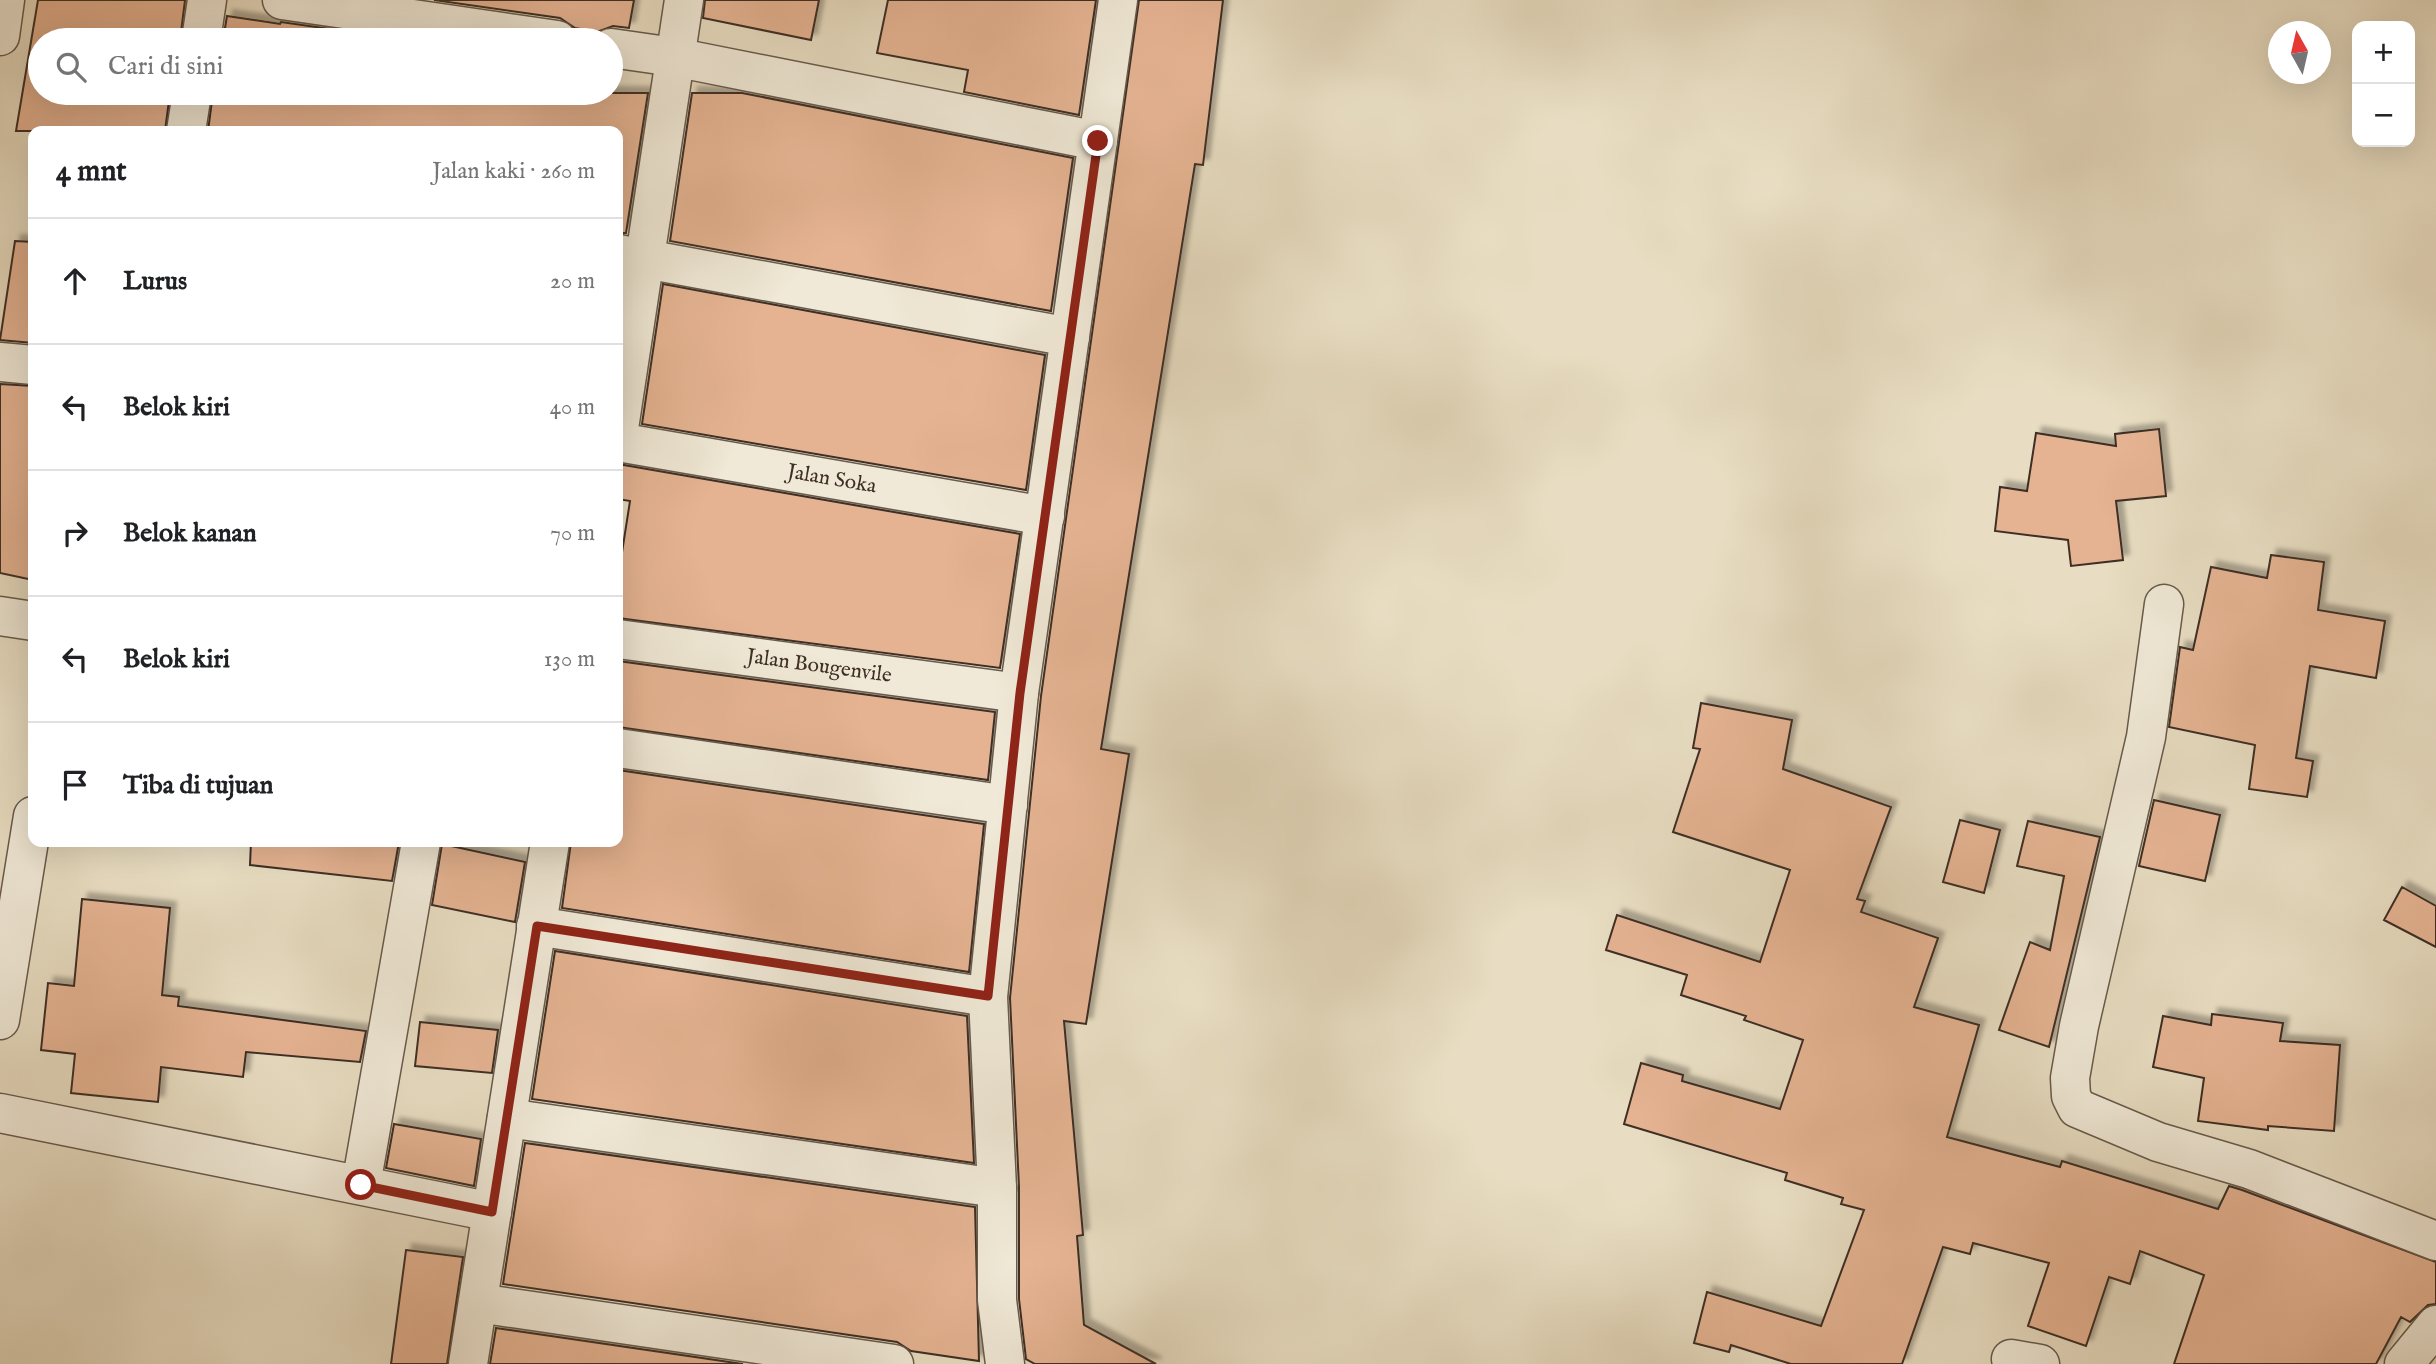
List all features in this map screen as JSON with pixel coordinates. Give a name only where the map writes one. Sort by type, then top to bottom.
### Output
[{"type":"street","points":[[0,36],[5,0]]},
{"type":"street","points":[[203,28],[207,0]]},
{"type":"street","points":[[282,0],[474,28]]},
{"type":"street","points":[[623,366],[631,256],[684,0]]},
{"type":"street","points":[[1004,1364],[997,1300],[997,1188],[988,996],[1020,693],[1118,0]]},
{"type":"street","points":[[623,50],[674,57],[1098,141]]},
{"type":"street","points":[[187,126],[190,105]]},
{"type":"street","points":[[631,256],[1070,337]]},
{"type":"street","points":[[0,362],[28,365]]},
{"type":"street","name":"Jalan Soka","points":[[623,443],[1045,516]]},
{"type":"street","points":[[2164,604],[2146,737],[2079,1026],[2070,1078],[2071,1097],[2077,1108],[2158,1142],[2249,1169],[2436,1241]]},
{"type":"street","points":[[0,616],[28,620]]},
{"type":"street","name":"Jalan Bougenvile","points":[[623,640],[1020,693]]},
{"type":"street","points":[[623,749],[1008,805]]},
{"type":"street","points":[[0,1020],[28,847]]},
{"type":"street","points":[[361,1185],[420,847]]},
{"type":"street","points":[[468,1364],[549,847]]},
{"type":"street","points":[[537,926],[988,996]]},
{"type":"street","points":[[0,1113],[492,1212]]},
{"type":"street","points":[[507,1118],[997,1188]]},
{"type":"street","points":[[478,1303],[894,1364]]},
{"type":"street","points":[[2404,1364],[2436,1325]]},
{"type":"building","points":[[38,0],[185,0],[182,28],[33,28]]},
{"type":"building","points":[[434,0],[634,0],[629,28],[575,28],[560,18]]},
{"type":"building","points":[[705,0],[819,0],[811,40],[703,18]]},
{"type":"building","points":[[888,0],[1096,0],[1079,115],[964,92],[968,70],[877,53]]},
{"type":"building","points":[[1139,0],[1223,0],[1203,165],[1195,164],[1101,749],[1129,754],[1086,1024],[1064,1021],[1083,1235],[1077,1236],[1084,1325],[1156,1364],[1035,1364],[1026,1359],[1019,1299],[1019,1187],[1010,998],[1041,696]]},
{"type":"building","points":[[227,16],[323,28],[225,28]]},
{"type":"building","points":[[28,60],[28,105],[168,105],[166,126],[28,126],[28,131],[16,131]]},
{"type":"building","points":[[623,93],[648,93],[626,233],[623,233],[623,126],[209,126],[211,105],[623,105]]},
{"type":"building","points":[[692,93],[742,93],[1073,158],[1051,311],[670,241]]},
{"type":"building","points":[[15,241],[28,242],[28,343],[0,340]]},
{"type":"building","points":[[663,284],[1045,355],[1026,490],[642,424]]},
{"type":"building","points":[[0,384],[28,386],[28,579],[0,573]]},
{"type":"building","points":[[2159,429],[2166,496],[2116,501],[2123,560],[2071,566],[2068,540],[1995,531],[2000,487],[2027,491],[2036,433],[2116,446],[2115,434]]},
{"type":"building","points":[[623,465],[1020,534],[1000,668],[623,619],[623,546],[630,501],[623,500]]},
{"type":"building","points":[[2271,555],[2324,562],[2318,610],[2385,621],[2376,678],[2310,666],[2296,758],[2313,761],[2307,797],[2249,789],[2255,745],[2169,727],[2180,647],[2193,650],[2211,567],[2267,578]]},
{"type":"building","points":[[623,662],[995,712],[988,780],[623,728]]},
{"type":"building","points":[[1701,703],[1792,720],[1783,769],[1891,807],[1857,899],[1865,901],[1861,912],[1938,938],[1914,1007],[1979,1025],[1947,1137],[2060,1167],[2062,1161],[2218,1209],[2229,1186],[2242,1190],[2436,1262],[2436,1304],[2428,1305],[2410,1322],[2401,1317],[2376,1364],[2174,1364],[2204,1275],[2140,1251],[2130,1284],[2109,1277],[2086,1346],[2028,1326],[2049,1263],[1973,1243],[1970,1254],[1943,1247],[1902,1364],[1791,1364],[1731,1345],[1729,1352],[1694,1343],[1707,1292],[1821,1326],[1864,1210],[1841,1204],[1843,1198],[1785,1180],[1787,1173],[1624,1124],[1641,1063],[1683,1075],[1682,1081],[1780,1109],[1803,1040],[1744,1020],[1746,1016],[1681,995],[1687,975],[1606,950],[1617,915],[1760,962],[1790,870],[1673,832],[1700,749],[1693,748]]},
{"type":"building","points":[[623,771],[984,824],[969,972],[562,908],[570,847],[623,847]]},
{"type":"building","points":[[2154,800],[2220,815],[2205,881],[2139,866]]},
{"type":"building","points":[[1960,820],[2000,830],[1984,893],[1943,882]]},
{"type":"building","points":[[2028,821],[2100,837],[2049,1047],[1999,1030],[2030,942],[2050,950],[2064,876],[2017,866]]},
{"type":"building","points":[[251,847],[398,847],[392,881],[250,865]]},
{"type":"building","points":[[442,847],[456,847],[525,862],[515,922],[432,905]]},
{"type":"building","points":[[2402,887],[2436,906],[2436,947],[2384,920]]},
{"type":"building","points":[[82,899],[170,908],[162,995],[179,997],[178,1006],[366,1031],[360,1062],[246,1052],[243,1077],[161,1067],[158,1102],[71,1093],[75,1054],[41,1050],[48,983],[74,986]]},
{"type":"building","points":[[555,951],[967,1016],[974,1163],[532,1099]]},
{"type":"building","points":[[2212,1014],[2283,1023],[2280,1041],[2340,1045],[2334,1131],[2268,1126],[2268,1130],[2198,1121],[2204,1078],[2153,1067],[2163,1016],[2211,1025]]},
{"type":"building","points":[[420,1022],[498,1030],[492,1073],[415,1066]]},
{"type":"building","points":[[394,1124],[481,1139],[474,1186],[386,1168]]},
{"type":"building","points":[[525,1143],[975,1207],[979,1361],[911,1351],[897,1342],[503,1284]]},
{"type":"building","points":[[406,1250],[463,1257],[447,1364],[391,1364]]},
{"type":"building","points":[[496,1328],[743,1364],[490,1364]]},
{"type":"route","points":[[361,1185],[492,1212],[537,926],[988,996],[1020,693],[1098,141]]}]
